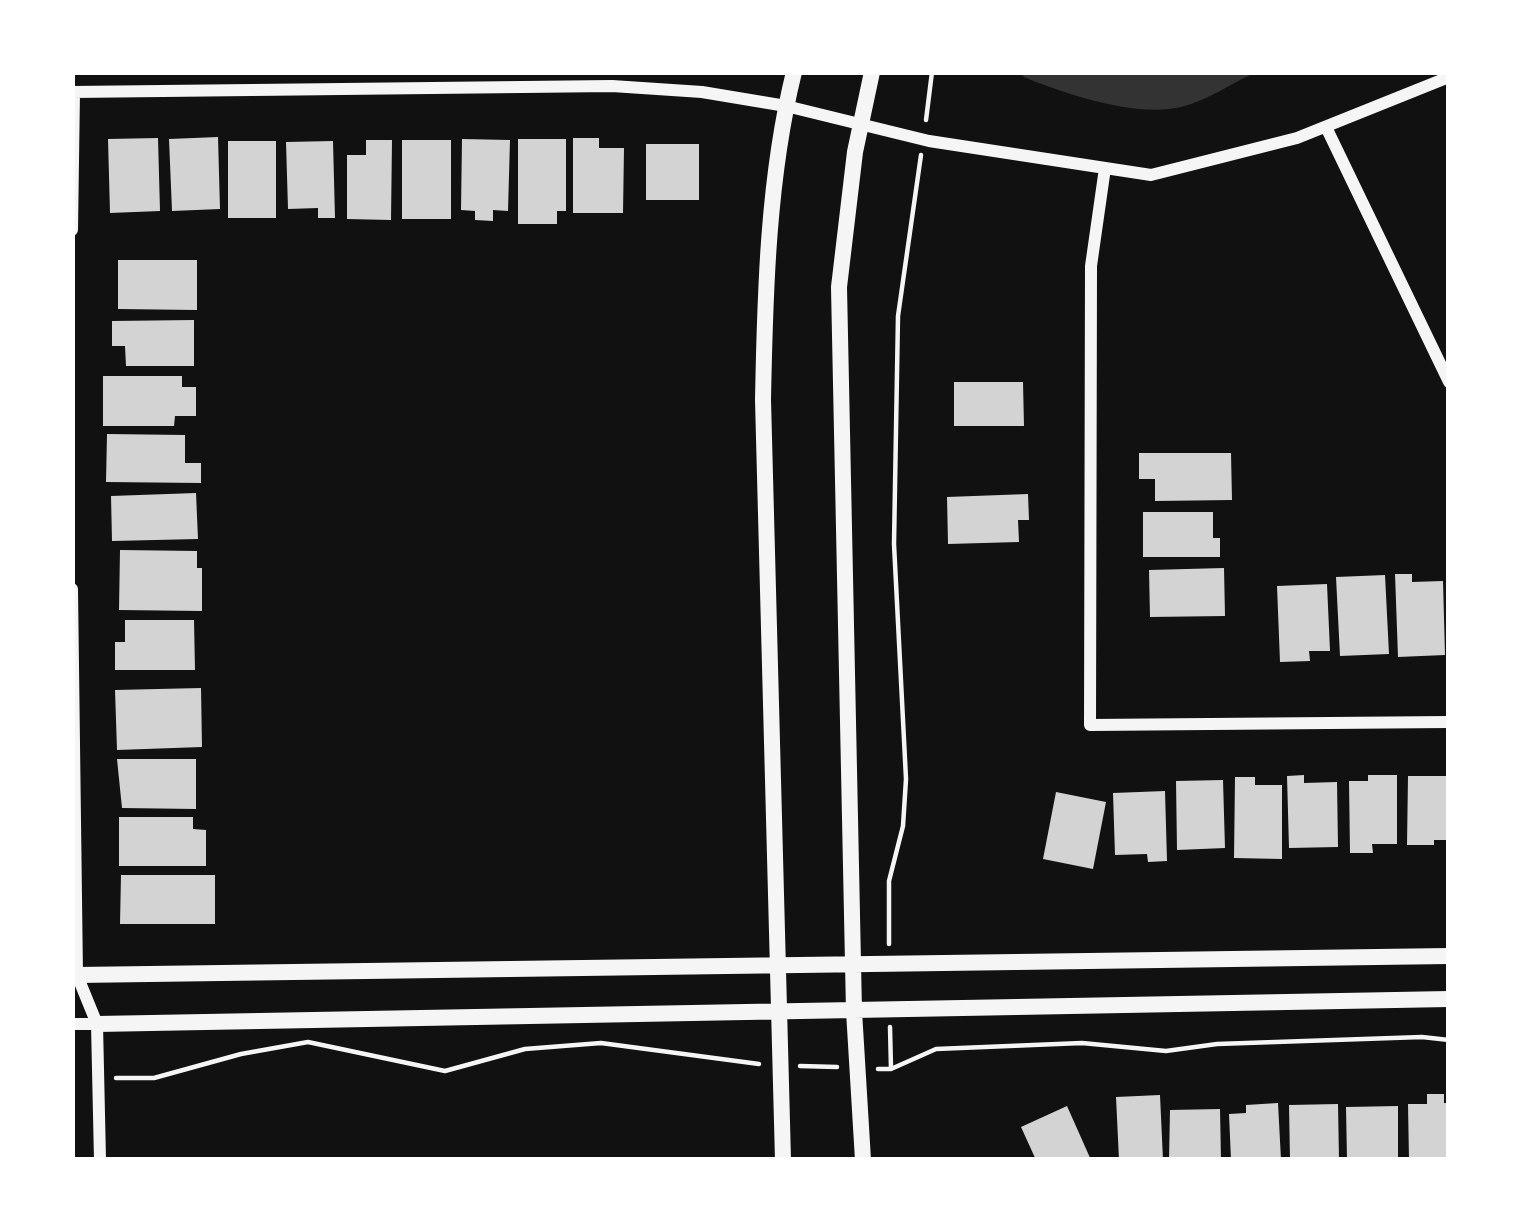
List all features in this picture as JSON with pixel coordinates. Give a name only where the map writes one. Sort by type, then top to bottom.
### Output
[{"type":"street","points":[[783,1160],[763,400],[765,297],[794,72]]},
{"type":"street","points":[[863,1160],[854,1011],[839,287],[872,72]]},
{"type":"street","points":[[72,230],[73,92],[612,86],[702,92],[786,106],[923,139],[1151,176],[1297,138],[1449,77]]},
{"type":"street","points":[[1326,127],[1448,383]]},
{"type":"street","points":[[1105,168],[1091,266],[1090,725],[1449,722]]},
{"type":"street","points":[[72,589],[77,975],[98,1024],[100,1160]]},
{"type":"street","points":[[77,975],[1449,956]]},
{"type":"street","points":[[72,1024],[1449,999]]},
{"type":"path","points":[[890,962],[889,881],[903,826],[906,779],[894,544],[898,316],[932,72]]},
{"type":"path","points":[[890,1010],[891,1069]]},
{"type":"path","points":[[936,1049],[1082,1043],[1166,1051],[1216,1044],[1449,1040]]},
{"type":"path","points":[[98,1078],[154,1078],[308,1042],[446,1071],[525,1049],[601,1043],[736,1063]]},
{"type":"shaded area","points":[[1020,72],[1250,75],[1190,105],[1163,110],[1080,97]]},
{"type":"building","points":[[218,137],[220,209],[172,211],[169,139]]},
{"type":"building","points":[[158,138],[160,211],[110,213],[108,139]]},
{"type":"building","points":[[573,138],[599,138],[599,148],[624,148],[623,213],[573,213]]},
{"type":"building","points":[[462,139],[510,140],[508,211],[493,210],[493,221],[475,220],[475,211],[461,210]]},
{"type":"building","points":[[518,139],[566,139],[566,211],[557,211],[557,224],[518,224]]},
{"type":"building","points":[[366,140],[392,140],[391,220],[347,219],[347,155],[366,155]]},
{"type":"building","points":[[402,140],[451,140],[451,219],[402,219]]},
{"type":"building","points":[[228,141],[276,141],[276,218],[228,218]]},
{"type":"building","points":[[333,141],[335,218],[318,218],[318,208],[288,209],[286,142]]},
{"type":"building","points":[[646,144],[699,144],[699,200],[646,200]]},
{"type":"building","points":[[118,260],[197,260],[197,310],[118,309]]},
{"type":"building","points":[[194,320],[194,366],[126,366],[125,346],[112,346],[112,321]]},
{"type":"building","points":[[103,376],[182,376],[182,387],[196,387],[196,416],[175,416],[174,426],[103,426]]},
{"type":"building","points":[[954,382],[1023,382],[1024,426],[954,426]]},
{"type":"building","points":[[107,434],[185,435],[185,463],[201,463],[201,483],[106,482]]},
{"type":"building","points":[[1139,453],[1231,453],[1232,500],[1155,501],[1155,479],[1139,479]]},
{"type":"building","points":[[196,493],[198,539],[112,541],[111,496]]},
{"type":"building","points":[[1028,494],[1029,520],[1018,520],[1019,542],[948,544],[947,497]]},
{"type":"building","points":[[1143,512],[1213,512],[1213,538],[1220,538],[1220,557],[1143,557]]},
{"type":"building","points":[[120,550],[197,551],[202,611],[119,610]]},
{"type":"building","points":[[1224,568],[1225,616],[1150,617],[1149,570]]},
{"type":"building","points":[[1395,574],[1412,574],[1412,582],[1443,581],[1445,655],[1398,657]]},
{"type":"building","points":[[1385,575],[1389,654],[1340,656],[1336,577]]},
{"type":"building","points":[[1327,584],[1330,651],[1309,651],[1310,661],[1280,662],[1277,586]]},
{"type":"building","points":[[125,620],[194,620],[195,670],[115,670],[115,642],[125,642]]},
{"type":"building","points":[[201,688],[202,747],[117,750],[115,690]]},
{"type":"building","points":[[117,759],[196,759],[196,809],[122,808]]},
{"type":"building","points":[[1304,775],[1304,783],[1337,782],[1338,847],[1289,848],[1287,776]]},
{"type":"building","points":[[1368,775],[1397,775],[1397,844],[1372,844],[1373,853],[1350,853],[1349,781],[1368,781]]},
{"type":"building","points":[[1408,776],[1449,776],[1449,840],[1407,845]]},
{"type":"building","points":[[1235,777],[1255,777],[1255,785],[1282,785],[1282,859],[1234,858]]},
{"type":"building","points":[[1223,780],[1225,848],[1177,850],[1176,781]]},
{"type":"building","points":[[1165,791],[1167,861],[1148,862],[1147,854],[1115,855],[1113,793]]},
{"type":"building","points":[[1056,792],[1106,802],[1093,869],[1043,859]]},
{"type":"building","points":[[119,817],[193,817],[193,829],[206,830],[206,866],[119,866]]},
{"type":"building","points":[[121,875],[215,875],[215,924],[120,924]]},
{"type":"building","points":[[1427,1094],[1444,1094],[1444,1103],[1449,1103],[1449,1160],[1409,1160],[1408,1104],[1427,1104]]},
{"type":"building","points":[[1160,1095],[1163,1160],[1119,1160],[1116,1097]]},
{"type":"building","points":[[1278,1103],[1281,1160],[1231,1160],[1229,1114],[1246,1113],[1246,1105]]},
{"type":"building","points":[[1338,1104],[1339,1160],[1290,1160],[1289,1105]]},
{"type":"building","points":[[1067,1106],[1091,1160],[1036,1160],[1021,1127]]},
{"type":"building","points":[[1398,1106],[1398,1160],[1347,1160],[1346,1107]]},
{"type":"building","points":[[1220,1109],[1221,1160],[1169,1160],[1170,1110]]}]
